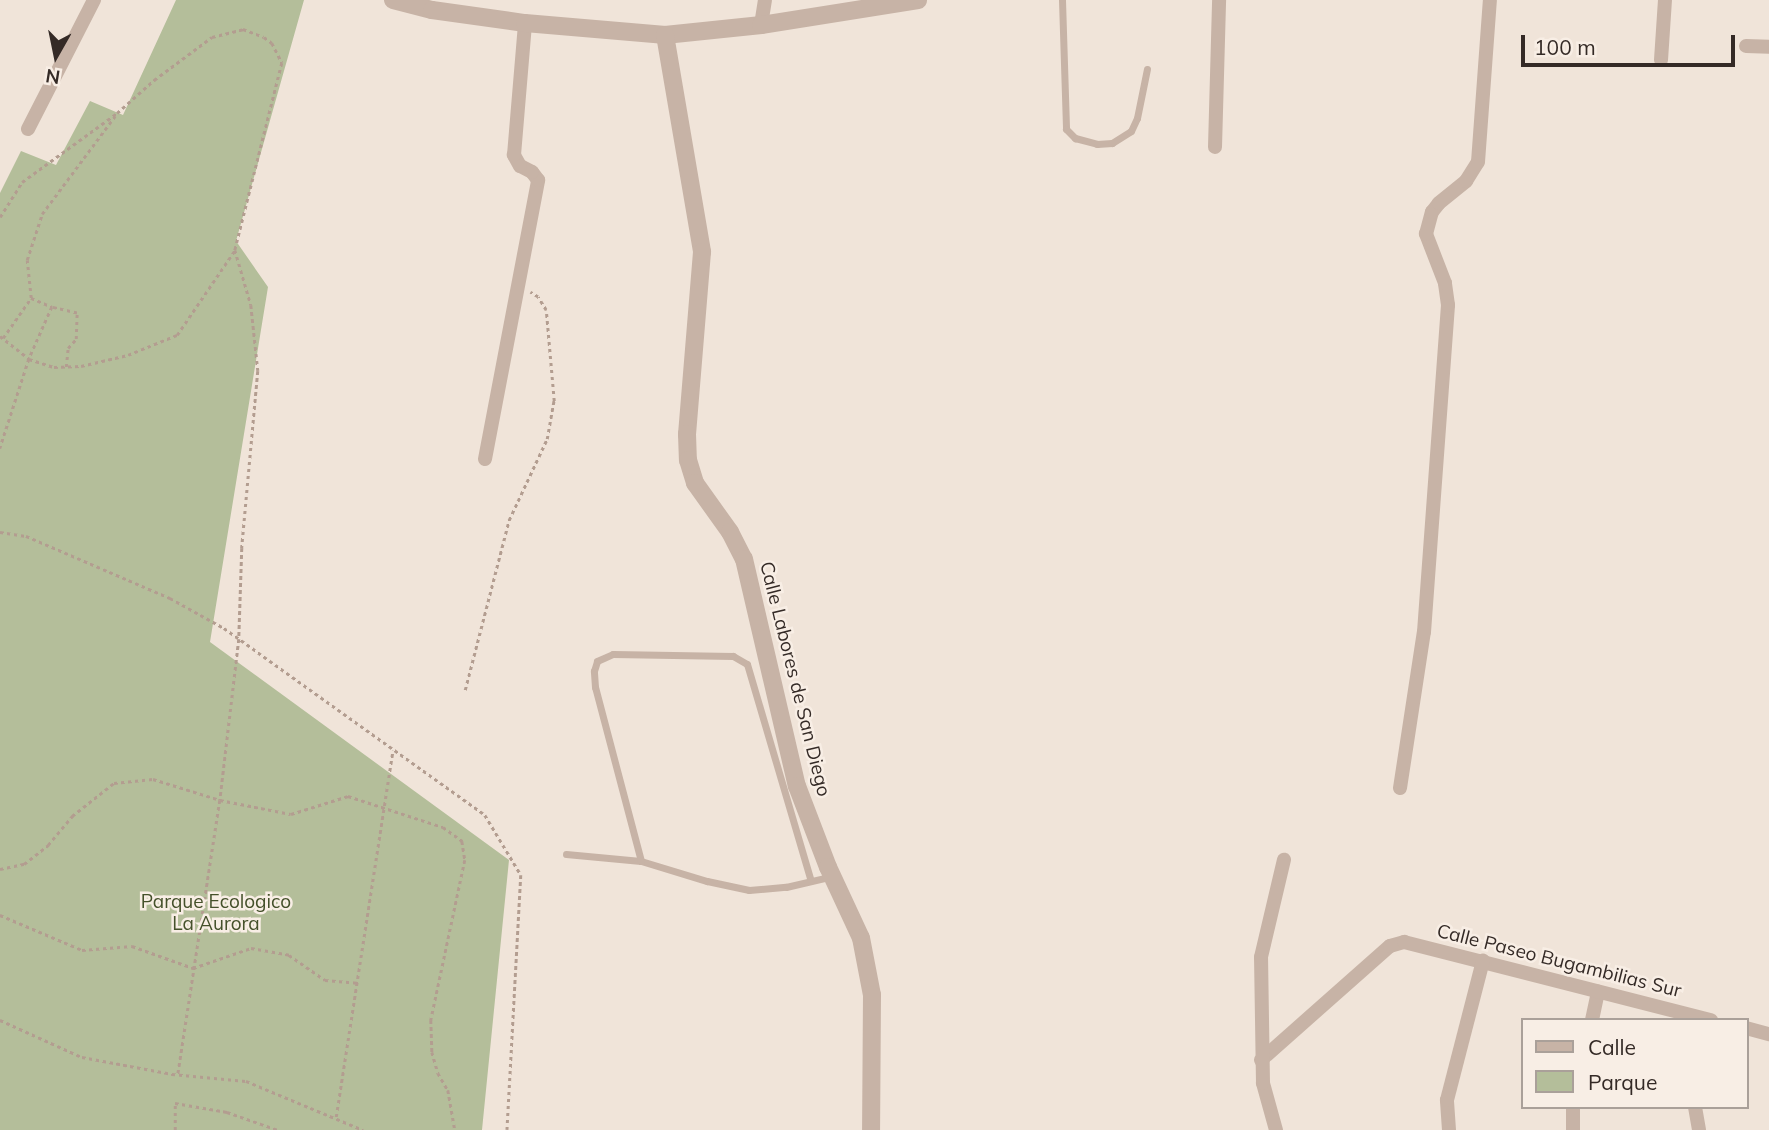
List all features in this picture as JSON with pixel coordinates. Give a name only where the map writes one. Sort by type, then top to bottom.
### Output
[{"type":"street","points":[[28,129],[94,0]]},
{"type":"street","points":[[393,0],[432,10],[525,23],[665,35],[761,25],[918,0]]},
{"type":"street","points":[[761,25],[765,0]]},
{"type":"street","points":[[1215,147],[1219,0]]},
{"type":"street","points":[[1400,788],[1425,621],[1448,305],[1445,283],[1426,234],[1432,212],[1474,173],[1481,149],[1490,0]]},
{"type":"street","points":[[1661,60],[1665,0]]},
{"type":"street","points":[[485,459],[538,180],[532,172],[520,166],[514,155],[525,23]]},
{"type":"street","name":"Calle Labores de San Diego","points":[[665,35],[701,242],[687,434],[688,460],[701,494],[730,532],[744,559],[797,786],[861,938],[870,974],[870,1130]]},
{"type":"street","points":[[1746,46],[1769,47]]},
{"type":"street","points":[[1276,1130],[1265,1098],[1261,1060],[1262,944],[1284,860]]},
{"type":"street","name":"Calle Paseo Bugambilias Sur","points":[[1261,1060],[1397,943],[1411,943],[1702,1018]]},
{"type":"street","points":[[1449,1130],[1447,1100],[1483,961]]},
{"type":"street","points":[[1592,1018],[1598,992]]},
{"type":"street","points":[[1748,1029],[1769,1034]]},
{"type":"street","points":[[1573,1109],[1573,1130]]},
{"type":"street","points":[[1695,1109],[1699,1130]]},
{"type":"lane","points":[[1062,0],[1066,129],[1075,138],[1097,144],[1112,143],[1131,131],[1137,118],[1147,69]]},
{"type":"lane","points":[[641,861],[595,687],[594,671],[597,661],[613,654],[733,656],[747,664],[811,881]]},
{"type":"lane","points":[[566,854],[641,861],[707,881],[749,890],[766,890],[833,876]]},
{"type":"path","points":[[0,217],[22,182],[117,113],[154,80],[212,37],[243,29],[264,37],[271,43],[282,63],[235,250],[177,335],[128,355],[66,367],[54,367],[29,359],[1,337],[31,298],[27,260],[42,214],[117,113]]},
{"type":"path","points":[[178,1074],[220,800],[239,639],[242,548],[258,371],[251,305],[235,250]]},
{"type":"path","points":[[465,690],[509,520],[547,439],[554,401],[546,310],[538,296],[519,285]]},
{"type":"path","points":[[31,298],[77,313],[76,339],[68,348],[66,367]]},
{"type":"path","points":[[0,448],[29,359],[52,307]]},
{"type":"path","points":[[0,532],[26,536],[170,598],[239,639],[485,816],[521,875],[507,1130]]},
{"type":"path","points":[[337,1116],[393,750]]},
{"type":"path","points":[[0,869],[24,864],[48,845],[72,816],[114,783],[153,779],[220,800],[291,814],[348,796],[443,827],[462,841],[465,860],[431,1020],[432,1052],[438,1073],[448,1090],[455,1130]]},
{"type":"path","points":[[0,915],[82,950],[132,946],[193,968],[251,948],[289,955],[326,979],[357,983]]},
{"type":"path","points":[[0,1020],[82,1057],[178,1074],[246,1081],[337,1116],[363,1130]]},
{"type":"path","points":[[175,1130],[176,1103],[227,1112],[278,1130]]},
{"type":"green space","name":"Parque Ecologico La Aurora","points":[[176,0],[304,0],[236,241],[268,287],[210,642],[509,860],[482,1130],[0,1130],[0,193],[21,151],[56,165],[90,101],[123,115]]}]
